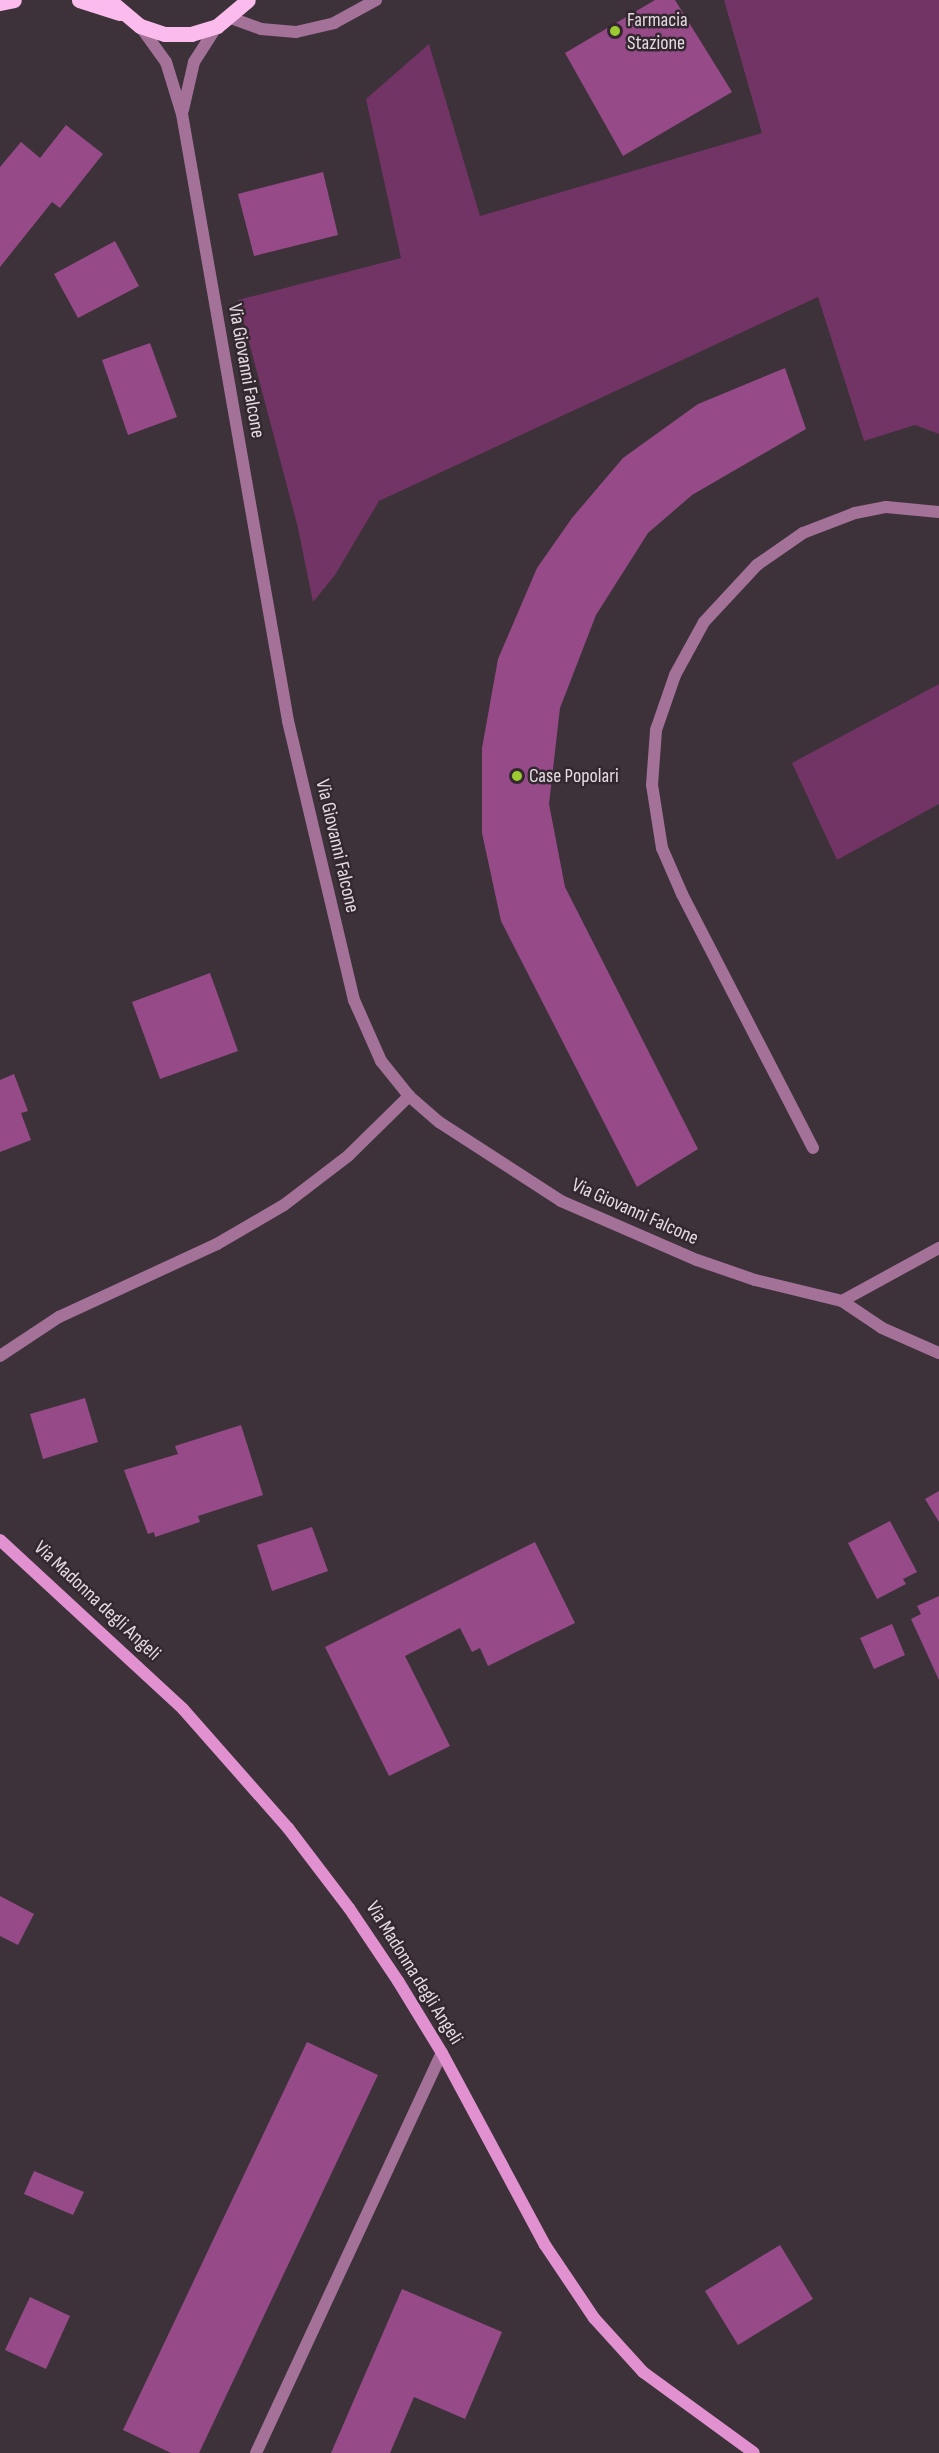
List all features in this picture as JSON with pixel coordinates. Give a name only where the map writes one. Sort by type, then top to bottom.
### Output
[{"type":"main road","points":[[0,3],[14,0]]},
{"type":"main road","points":[[79,0],[122,15],[140,26],[165,34],[191,33],[217,26],[231,18],[248,0]]},
{"type":"main road","points":[[109,0],[122,15]]},
{"type":"street","points":[[231,18],[261,29],[296,32],[334,23],[376,0]]},
{"type":"street","name":"Via Giovanni Falcone","points":[[140,26],[166,62],[182,114],[293,743],[357,1008],[381,1061],[409,1096],[494,1161],[586,1214],[706,1264],[842,1301],[882,1328],[939,1353]]},
{"type":"street","name":"Via Giovanni Falcone","points":[[182,114],[194,62],[217,26]]},
{"type":"street","points":[[813,1148],[682,894],[662,848],[652,785],[656,730],[675,675],[704,622],[757,565],[803,533],[855,513],[886,507],[939,512]]},
{"type":"street","points":[[0,1356],[59,1317],[217,1244],[276,1210],[348,1156],[409,1096]]},
{"type":"street","points":[[842,1301],[939,1248]]},
{"type":"street","name":"Via Madonna degli Angeli","points":[[0,1540],[129,1657],[250,1782],[349,1908],[442,2053],[545,2245],[609,2337],[670,2394],[753,2453]]},
{"type":"street","points":[[256,2453],[442,2053]]},
{"type":"shaded area","points":[[724,0],[939,0],[939,434],[915,425],[864,441],[818,297],[379,501],[335,575],[313,602],[298,528],[238,300],[401,258],[366,99],[429,44],[480,216],[762,133]]},
{"type":"shaded area","points":[[939,684],[939,804],[837,860],[792,763]]},
{"type":"building","points":[[655,0],[675,0],[732,92],[623,156],[565,53]]},
{"type":"building","points":[[66,125],[103,154],[60,208],[52,202],[0,267],[0,167],[21,142],[40,158]]},
{"type":"building","points":[[323,172],[338,235],[254,256],[238,194]]},
{"type":"building","points":[[115,241],[139,286],[78,318],[54,274]]},
{"type":"building","points":[[150,343],[177,417],[128,435],[102,360]]},
{"type":"building","name":"Case Popolari","points":[[785,368],[806,429],[692,495],[648,533],[596,615],[560,708],[549,804],[565,887],[698,1149],[637,1187],[501,921],[482,833],[482,748],[498,659],[537,568],[572,518],[623,458],[698,404]]},
{"type":"building","points":[[210,973],[238,1051],[160,1079],[132,1002]]},
{"type":"building","points":[[14,1074],[28,1111],[21,1113],[31,1140],[0,1152],[0,1080]]},
{"type":"building","points":[[85,1398],[98,1442],[43,1459],[30,1414]]},
{"type":"building","points":[[241,1425],[263,1495],[198,1516],[200,1522],[155,1537],[154,1532],[148,1534],[124,1470],[178,1454],[175,1446]]},
{"type":"building","points":[[939,1491],[939,1522],[925,1499]]},
{"type":"building","points":[[890,1521],[917,1572],[903,1579],[906,1584],[877,1599],[848,1543]]},
{"type":"building","points":[[312,1527],[328,1571],[272,1591],[257,1545]]},
{"type":"building","points":[[535,1542],[575,1623],[488,1666],[480,1648],[472,1652],[460,1628],[405,1656],[450,1746],[389,1776],[325,1647]]},
{"type":"building","points":[[939,1596],[939,1680],[911,1619],[921,1614],[917,1606]]},
{"type":"building","points":[[892,1624],[905,1655],[874,1669],[860,1638]]},
{"type":"building","points":[[0,1896],[34,1914],[18,1945],[0,1936]]},
{"type":"building","points":[[307,2042],[378,2075],[199,2453],[171,2453],[123,2430]]},
{"type":"building","points":[[34,2171],[84,2192],[73,2215],[24,2194]]},
{"type":"building","points":[[780,2245],[813,2299],[738,2345],[705,2291]]},
{"type":"building","points":[[402,2289],[502,2332],[465,2419],[414,2397],[390,2453],[331,2453]]},
{"type":"building","points":[[30,2297],[70,2316],[46,2369],[5,2350]]},
{"type":"place","name":"Farmacia Stazione","points":[[615,31]]},
{"type":"place","name":"Case Popolari","points":[[517,776]]}]
